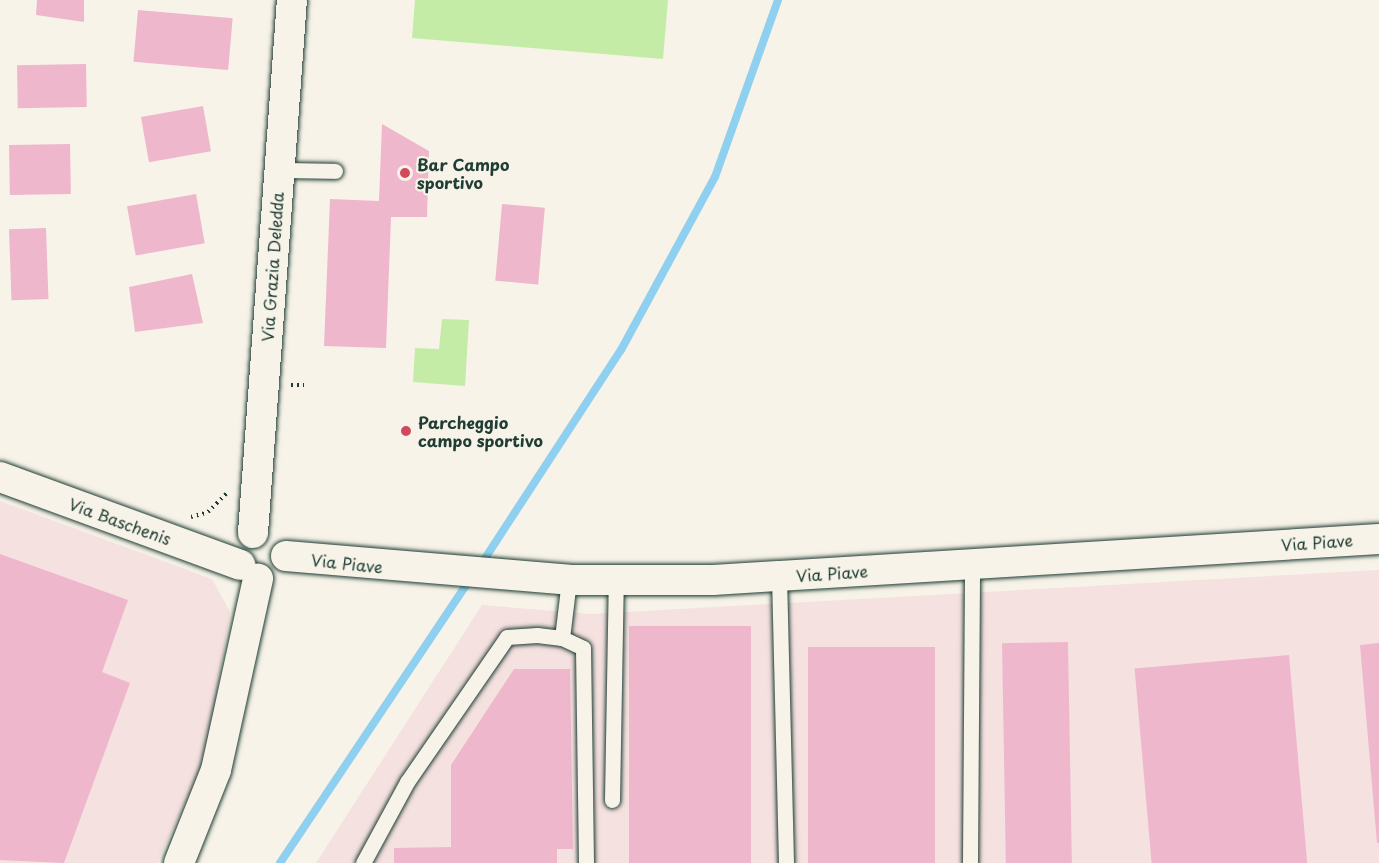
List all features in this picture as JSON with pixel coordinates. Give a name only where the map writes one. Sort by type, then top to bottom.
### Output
[{"type":"street","name":"Via Grazia Deledda","points":[[254,533],[292,0]]},
{"type":"street","name":"Via Baschenis","points":[[0,477],[249,572]]},
{"type":"street","points":[[179,863],[216,770],[249,572],[239,550],[254,533],[276,536],[286,556],[280,571],[249,572]]},
{"type":"street","name":"Via Piave","points":[[286,556],[444,572],[569,580],[616,580],[779,576],[1379,539]]},
{"type":"lane","points":[[279,170],[335,171]]},
{"type":"lane","points":[[970,863],[972,564]]},
{"type":"lane","points":[[779,576],[786,863]]},
{"type":"lane","points":[[562,638],[569,580]]},
{"type":"lane","points":[[612,800],[616,580]]},
{"type":"lane","points":[[363,863],[407,782],[507,637],[562,638],[583,648],[586,863]]},
{"type":"shaded area","points":[[0,501],[212,579],[230,612],[207,756],[157,863],[0,863]]},
{"type":"shaded area","points":[[1379,570],[1379,863],[316,863],[482,605],[591,614]]},
{"type":"green space","points":[[415,0],[668,0],[663,59],[412,38]]},
{"type":"green space","points":[[442,319],[469,320],[465,386],[413,382],[415,348],[439,349]]},
{"type":"building","points":[[37,0],[84,0],[84,22],[36,15]]},
{"type":"building","points":[[138,10],[233,18],[228,70],[133,62]]},
{"type":"building","points":[[86,64],[87,107],[18,108],[17,65]]},
{"type":"building","points":[[203,106],[211,151],[149,162],[141,117]]},
{"type":"building","points":[[382,124],[429,151],[427,217],[391,217],[386,348],[324,346],[330,199],[379,201]]},
{"type":"building","points":[[70,144],[71,194],[10,195],[9,145]]},
{"type":"building","points":[[196,194],[205,243],[136,255],[127,206]]},
{"type":"building","points":[[502,204],[545,208],[538,284],[495,281]]},
{"type":"building","points":[[46,228],[48,299],[12,300],[9,229]]},
{"type":"building","points":[[192,274],[203,323],[135,332],[129,287]]},
{"type":"building","points":[[0,554],[128,600],[102,672],[130,683],[64,863],[0,860]]},
{"type":"building","points":[[629,626],[751,626],[751,863],[629,863]]},
{"type":"building","points":[[1068,642],[1072,863],[1006,863],[1002,643]]},
{"type":"building","points":[[1379,643],[1379,843],[1377,843],[1360,645]]},
{"type":"building","points":[[808,647],[935,647],[935,863],[808,863]]},
{"type":"building","points":[[1289,655],[1307,863],[1152,863],[1135,669]]},
{"type":"building","points":[[514,669],[570,669],[573,849],[557,849],[557,863],[394,863],[394,848],[451,847],[451,765]]},
{"type":"waterway","points":[[480,566],[621,350],[715,177],[778,0]]},
{"type":"waterway","points":[[280,863],[471,578]]},
{"type":"place","name":"Bar Campo sportivo","points":[[405,173]]},
{"type":"place","name":"Parcheggio campo sportivo","points":[[406,431]]}]
